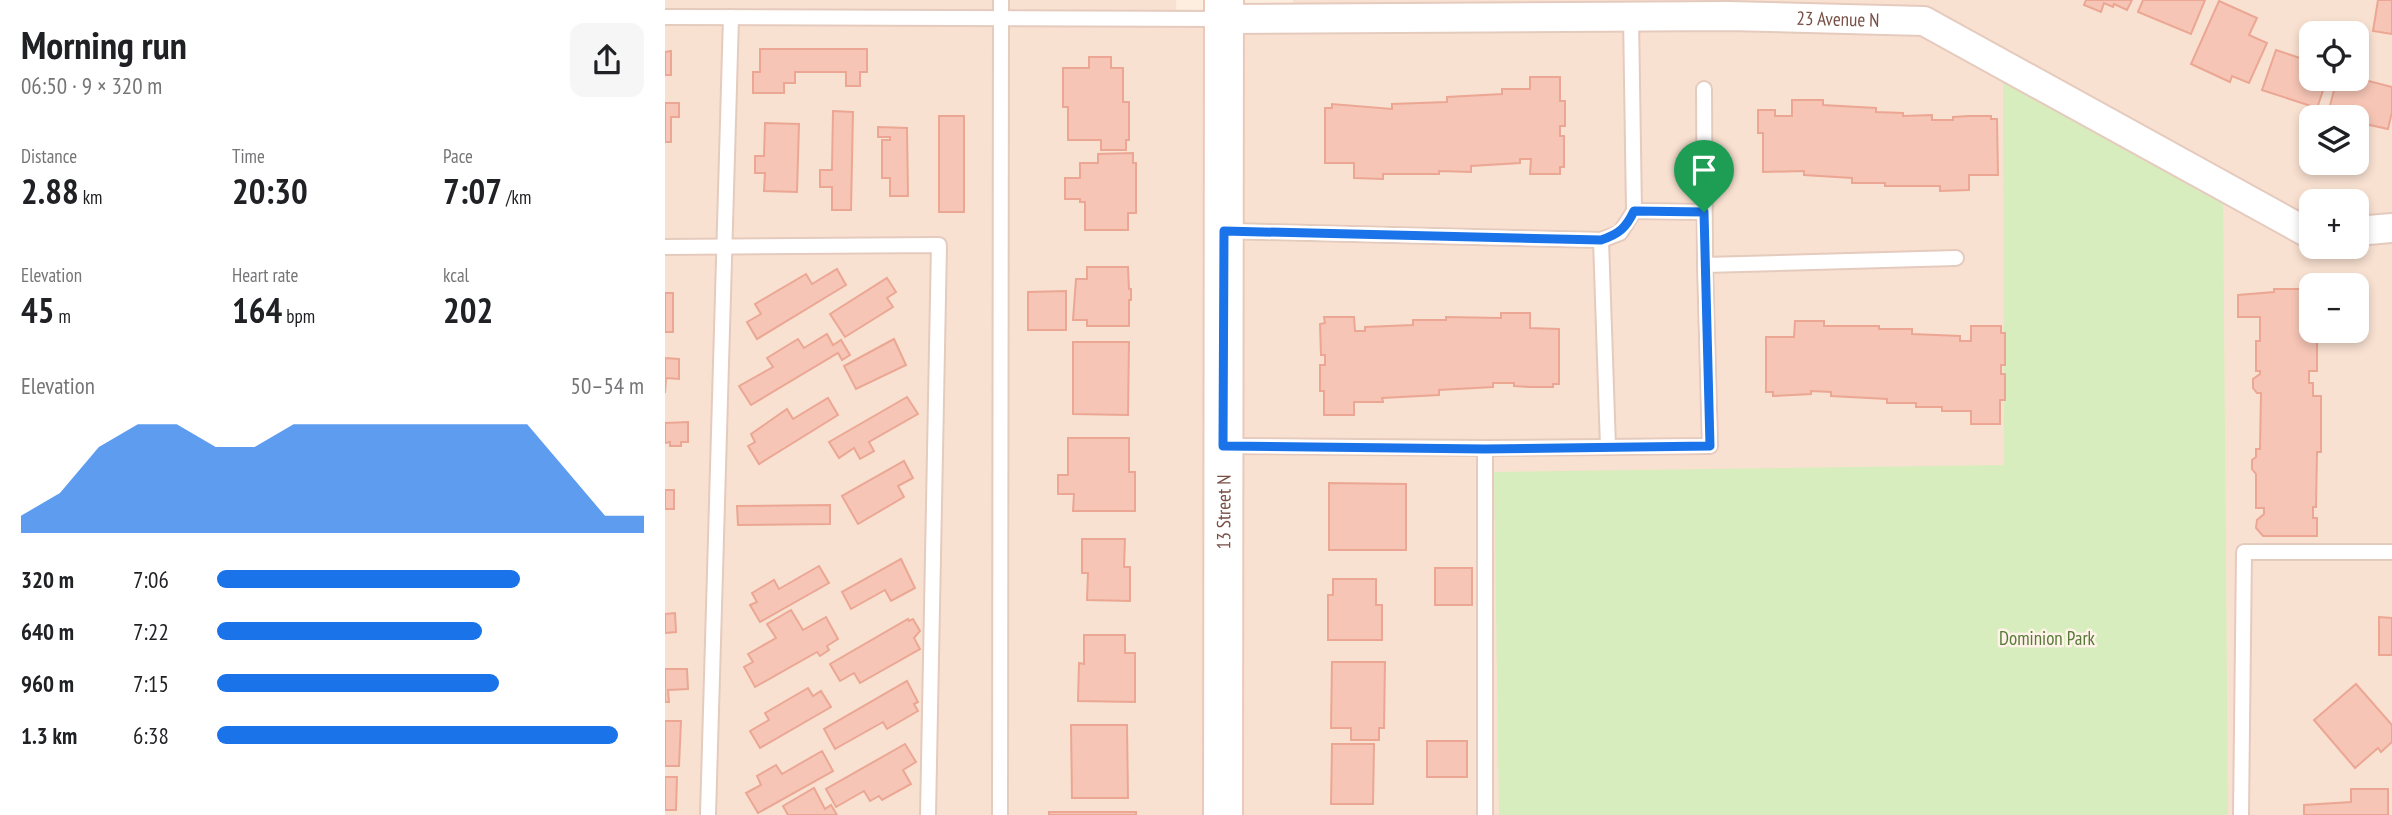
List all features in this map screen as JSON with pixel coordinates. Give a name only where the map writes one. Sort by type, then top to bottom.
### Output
[{"type":"street","name":"23 Avenue N","points":[[1224,9],[1507,9],[1631,16],[1729,8],[1924,21],[2299,228]]},
{"type":"street","name":"13 Street N","points":[[1223,815],[1224,9]]},
{"type":"street","points":[[2369,230],[2392,228]]},
{"type":"lane","points":[[1000,815],[1001,0]]},
{"type":"lane","points":[[665,17],[1001,18],[1224,9]]},
{"type":"lane","points":[[1224,231],[1601,240],[1620,233],[1634,211],[1631,16]]},
{"type":"lane","points":[[708,815],[731,17]]},
{"type":"lane","points":[[1223,446],[1485,449],[1710,446],[1704,89]]},
{"type":"lane","points":[[1634,211],[1704,212]]},
{"type":"lane","points":[[1601,240],[1608,447]]},
{"type":"lane","points":[[665,247],[939,245],[928,815]]},
{"type":"lane","points":[[1705,265],[1956,258]]},
{"type":"lane","points":[[1485,449],[1485,815]]},
{"type":"lane","points":[[2241,815],[2244,552],[2392,552]]},
{"type":"shaded area","points":[[665,0],[1176,0],[1177,19],[1293,18],[1293,0],[2392,0],[2392,815],[665,815]]},
{"type":"green space","name":"Dominion Park","points":[[2003,64],[2223,187],[2228,815],[1499,815],[1494,472],[2004,465]]},
{"type":"building","points":[[2086,0],[2132,0],[2127,10],[2104,3],[2101,12],[2084,5]]},
{"type":"building","points":[[2143,0],[2205,0],[2191,34],[2138,12]]},
{"type":"building","points":[[2378,0],[2392,0],[2392,34],[2373,31]]},
{"type":"building","points":[[2219,1],[2257,18],[2249,35],[2267,43],[2249,83],[2232,76],[2230,82],[2191,64]]},
{"type":"building","points":[[760,49],[867,49],[867,72],[860,72],[860,86],[846,86],[846,72],[795,72],[795,83],[784,83],[784,93],[753,93],[753,72],[760,72]]},
{"type":"building","points":[[2276,50],[2299,58],[2299,91],[2323,91],[2318,105],[2308,105],[2262,90]]},
{"type":"building","points":[[671,51],[671,75],[665,75],[665,52]]},
{"type":"building","points":[[1089,57],[1111,57],[1111,68],[1123,68],[1123,102],[1129,102],[1129,140],[1126,140],[1126,150],[1101,150],[1101,140],[1068,140],[1068,107],[1063,107],[1063,68],[1089,68]]},
{"type":"building","points":[[1530,77],[1560,77],[1560,101],[1565,101],[1565,126],[1560,126],[1560,136],[1564,136],[1564,167],[1560,167],[1560,174],[1530,174],[1531,159],[1520,159],[1520,163],[1471,166],[1471,172],[1439,171],[1439,174],[1383,174],[1383,179],[1354,178],[1354,163],[1325,163],[1325,108],[1332,108],[1332,104],[1392,109],[1392,104],[1447,102],[1447,97],[1502,94],[1502,89],[1530,89]]},
{"type":"building","points":[[2369,81],[2392,87],[2392,112],[2388,129],[2369,125],[2369,105],[2330,105],[2334,91],[2369,91]]},
{"type":"building","points":[[1792,100],[1823,100],[1823,105],[1876,108],[1876,112],[1903,113],[1903,116],[1932,115],[1932,120],[1991,116],[1991,119],[1997,119],[1998,175],[1969,175],[1969,190],[1940,191],[1940,186],[1852,183],[1852,178],[1804,175],[1804,171],[1763,172],[1763,133],[1758,133],[1758,110],[1775,110],[1775,116],[1792,116]]},
{"type":"building","points":[[665,103],[679,103],[679,117],[671,117],[671,142],[665,142]]},
{"type":"building","points":[[833,111],[853,112],[851,210],[832,210],[832,187],[820,187],[820,170],[832,170]]},
{"type":"building","points":[[939,116],[964,116],[964,212],[939,212]]},
{"type":"building","points":[[765,123],[799,124],[797,192],[764,191],[765,173],[755,173],[755,156],[764,156]]},
{"type":"building","points":[[878,127],[907,128],[908,196],[890,196],[890,178],[882,178],[882,140],[890,140],[890,137],[878,137]]},
{"type":"building","points":[[1133,153],[1133,163],[1136,163],[1136,213],[1128,213],[1128,230],[1085,230],[1085,202],[1080,202],[1080,199],[1065,199],[1065,178],[1080,178],[1080,163],[1098,163],[1098,154]]},
{"type":"building","points":[[1087,267],[1128,267],[1131,289],[1129,326],[1087,326],[1087,320],[1073,320],[1076,279],[1087,279]]},
{"type":"building","points":[[837,269],[846,285],[757,339],[747,322],[761,314],[755,304],[806,274],[812,284]]},
{"type":"building","points":[[887,278],[896,292],[887,298],[893,307],[845,337],[830,314]]},
{"type":"building","points":[[2274,289],[2299,289],[2299,343],[2317,343],[2317,371],[2309,371],[2309,383],[2313,383],[2313,396],[2321,396],[2321,452],[2317,452],[2316,507],[2313,507],[2313,518],[2317,518],[2317,536],[2263,536],[2256,528],[2257,520],[2264,514],[2264,508],[2256,508],[2256,474],[2252,469],[2256,449],[2260,449],[2261,393],[2257,393],[2253,388],[2253,379],[2260,374],[2260,371],[2256,371],[2256,341],[2260,341],[2260,317],[2238,317],[2238,295],[2274,292]]},
{"type":"building","points":[[1066,291],[1066,330],[1028,330],[1028,292]]},
{"type":"building","points":[[665,293],[673,293],[673,332],[665,332]]},
{"type":"building","points":[[1501,313],[1530,313],[1530,328],[1559,329],[1559,384],[1553,384],[1553,387],[1530,387],[1514,386],[1514,383],[1493,383],[1493,387],[1439,390],[1439,395],[1382,398],[1383,402],[1354,402],[1354,415],[1324,415],[1320,365],[1325,365],[1325,355],[1321,355],[1320,324],[1325,323],[1324,317],[1354,317],[1355,331],[1365,331],[1365,327],[1413,325],[1413,320],[1446,320],[1446,317],[1501,318]]},
{"type":"building","points":[[1795,321],[1824,321],[1824,326],[1912,329],[1912,334],[1960,336],[1960,341],[1971,341],[1971,326],[2001,326],[2001,333],[2005,333],[2005,365],[2001,365],[2001,374],[2005,374],[2005,400],[2000,400],[2000,424],[1971,424],[1971,411],[1942,411],[1942,407],[1916,407],[1916,403],[1887,403],[1887,399],[1831,396],[1831,392],[1811,391],[1811,394],[1773,396],[1773,392],[1766,392],[1766,337],[1794,337]]},
{"type":"building","points":[[827,334],[833,345],[841,340],[850,355],[842,360],[838,353],[751,405],[739,386],[773,367],[767,358],[798,339],[804,348]]},
{"type":"building","points":[[894,339],[906,365],[856,389],[844,366]]},
{"type":"building","points":[[1073,342],[1129,342],[1128,415],[1073,414]]},
{"type":"building","points":[[665,358],[679,359],[679,379],[666,378],[665,393]]},
{"type":"building","points":[[907,397],[918,414],[869,442],[874,451],[860,459],[854,448],[839,458],[829,442]]},
{"type":"building","points":[[828,398],[838,415],[759,464],[748,446],[755,442],[751,434],[787,409],[793,419]]},
{"type":"building","points":[[688,422],[688,442],[681,442],[681,446],[665,443],[665,423]]},
{"type":"building","points":[[1068,438],[1129,438],[1129,472],[1135,472],[1135,511],[1073,511],[1074,494],[1058,494],[1058,475],[1068,475]]},
{"type":"building","points":[[904,461],[913,478],[898,486],[904,497],[858,524],[842,496]]},
{"type":"building","points":[[1329,483],[1406,484],[1406,550],[1329,550]]},
{"type":"building","points":[[665,490],[674,490],[674,509],[665,509]]},
{"type":"building","points":[[830,505],[830,524],[738,525],[737,506]]},
{"type":"building","points":[[1082,539],[1125,539],[1124,567],[1130,567],[1130,601],[1087,600],[1088,573],[1082,573]]},
{"type":"building","points":[[901,559],[915,588],[891,601],[885,590],[851,609],[842,592]]},
{"type":"building","points":[[819,566],[829,583],[760,622],[750,605],[757,602],[752,593],[774,580],[779,589]]},
{"type":"building","points":[[1435,568],[1472,568],[1472,605],[1435,605]]},
{"type":"building","points":[[1333,579],[1376,579],[1376,605],[1382,605],[1382,640],[1328,640],[1328,595],[1333,595]]},
{"type":"building","points":[[791,610],[803,630],[826,617],[838,639],[827,646],[829,650],[820,656],[817,652],[755,687],[744,667],[753,662],[748,654],[776,638],[767,624]]},
{"type":"building","points":[[675,613],[676,632],[665,633],[665,614]]},
{"type":"building","points":[[2379,617],[2392,618],[2392,655],[2379,655]]},
{"type":"building","points":[[908,619],[913,619],[920,631],[914,638],[920,649],[860,683],[854,673],[840,681],[830,664]]},
{"type":"building","points":[[1084,635],[1125,635],[1125,653],[1135,653],[1135,702],[1078,701],[1079,663],[1084,664]]},
{"type":"building","points":[[1332,662],[1385,662],[1384,728],[1379,728],[1379,740],[1351,740],[1351,728],[1331,728]]},
{"type":"building","points":[[665,669],[687,669],[688,689],[668,690],[669,702],[665,702]]},
{"type":"building","points":[[907,681],[918,702],[914,704],[918,711],[887,729],[883,722],[835,749],[824,729]]},
{"type":"building","points":[[2356,684],[2392,725],[2392,742],[2381,752],[2378,748],[2355,768],[2314,720]]},
{"type":"building","points":[[808,688],[813,696],[821,691],[831,707],[760,748],[750,731],[769,720],[765,713]]},
{"type":"building","points":[[665,721],[681,721],[679,766],[665,766]]},
{"type":"building","points":[[1071,725],[1127,725],[1128,798],[1072,798]]},
{"type":"building","points":[[1427,741],[1467,741],[1467,777],[1427,777]]},
{"type":"building","points":[[905,744],[916,762],[903,770],[911,784],[882,800],[879,796],[870,801],[864,791],[836,807],[826,789]]},
{"type":"building","points":[[1332,744],[1374,744],[1373,804],[1331,804]]},
{"type":"building","points":[[822,751],[833,771],[758,813],[746,793],[761,785],[757,776],[776,765],[782,774]]},
{"type":"building","points":[[665,777],[677,777],[676,810],[665,810]]},
{"type":"building","points":[[814,788],[825,809],[831,805],[837,815],[788,815],[783,806]]},
{"type":"building","points":[[2351,789],[2388,789],[2388,815],[2304,815],[2304,805],[2351,802]]},
{"type":"building","points":[[1049,812],[1136,812],[1136,815],[1049,815]]},
{"type":"route","points":[[1634,211],[1704,212],[1710,446],[1485,449],[1223,446],[1224,231],[1601,240],[1620,233],[1634,211]]}]
